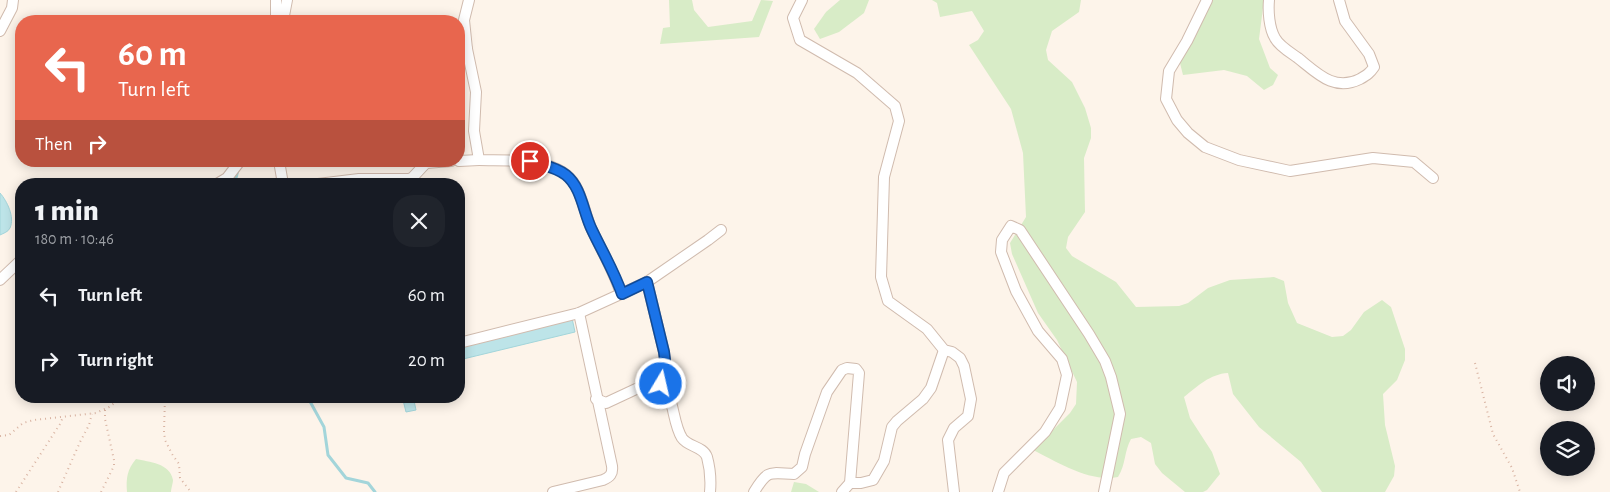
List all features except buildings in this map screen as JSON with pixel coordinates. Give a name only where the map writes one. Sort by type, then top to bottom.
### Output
[{"type":"street","points":[[0,31],[12,8],[12,0]]},
{"type":"street","points":[[276,0],[276,15]]},
{"type":"street","points":[[285,15],[287,0]]},
{"type":"street","points":[[465,16],[469,0]]},
{"type":"street","points":[[802,0],[794,18],[800,40],[857,73],[895,106],[899,120],[884,177],[882,277],[888,301],[927,329],[944,350],[952,352],[960,358],[964,366],[971,399],[968,416],[954,428],[948,440],[954,492]]},
{"type":"street","points":[[1207,0],[1187,41],[1169,71],[1166,99],[1177,120],[1188,133],[1205,147],[1239,160],[1290,171],[1373,158],[1414,162],[1433,178]]},
{"type":"street","points":[[1269,0],[1268,9],[1275,38],[1282,46],[1327,80],[1341,84],[1356,80],[1370,73],[1374,67],[1369,54],[1345,21],[1339,0]]},
{"type":"street","points":[[465,56],[476,92],[474,131],[479,160]]},
{"type":"street","points":[[465,161],[530,161],[557,169],[570,179],[575,184],[592,230],[622,294]]},
{"type":"street","points":[[230,178],[236,167]]},
{"type":"street","points":[[411,178],[422,167]]},
{"type":"street","points":[[998,492],[1004,473],[1045,432],[1060,408],[1067,375],[1062,359],[1038,331],[1016,291],[1001,252],[1002,240],[1012,226],[1020,230],[1059,288],[1105,361],[1111,377],[1120,414],[1104,492]]},
{"type":"street","points":[[465,342],[579,313],[647,282],[721,230]]},
{"type":"street","points":[[0,280],[15,266]]},
{"type":"street","points":[[647,282],[664,352],[665,360],[661,384],[668,395],[682,437],[689,445],[700,449],[706,456],[711,481],[710,492]]},
{"type":"street","points":[[553,492],[603,480],[609,478],[612,474],[612,466],[596,399],[579,313]]},
{"type":"street","points":[[850,483],[872,480],[884,462],[892,427],[923,399],[931,388],[944,350]]},
{"type":"street","points":[[754,492],[764,477],[772,473],[794,474],[802,467],[827,392],[842,370],[847,368],[856,369],[859,373],[850,483],[842,492]]},
{"type":"street","points":[[596,399],[606,403],[651,382],[661,384]]},
{"type":"path","points":[[1475,363],[1493,434],[1512,468],[1520,492]]},
{"type":"path","points":[[0,436],[8,435],[23,423],[44,418],[92,414],[115,403]]},
{"type":"path","points":[[165,403],[165,440],[179,464],[180,478],[191,492]]},
{"type":"path","points":[[101,492],[114,466],[105,419],[105,408]]},
{"type":"path","points":[[58,492],[80,442],[90,425],[92,414]]},
{"type":"path","points":[[16,492],[63,417]]},
{"type":"green space","points":[[669,0],[692,0],[694,10],[708,27],[752,21],[761,0],[773,1],[759,37],[660,44],[663,28],[670,27]]},
{"type":"green space","points":[[840,0],[869,0],[864,13],[839,32],[820,39],[814,29],[826,12]]},
{"type":"green space","points":[[932,0],[1081,0],[1079,12],[1052,31],[1046,50],[1048,60],[1072,82],[1085,108],[1091,128],[1091,138],[1084,158],[1085,212],[1068,237],[1066,248],[1072,256],[1116,282],[1136,307],[1179,306],[1188,303],[1208,288],[1230,280],[1274,277],[1284,281],[1288,303],[1297,323],[1332,337],[1343,336],[1351,330],[1364,312],[1382,300],[1391,307],[1405,349],[1405,360],[1397,380],[1383,394],[1385,425],[1395,466],[1394,476],[1385,492],[1322,492],[1301,462],[1259,427],[1233,394],[1228,373],[1210,378],[1184,397],[1190,418],[1212,452],[1220,474],[1207,490],[1203,492],[1185,492],[1162,473],[1155,464],[1151,443],[1141,437],[1131,439],[1118,477],[1097,477],[1086,474],[1033,450],[1070,413],[1076,404],[1077,382],[1057,340],[1038,313],[1012,254],[1010,243],[1026,217],[1023,153],[1011,109],[969,45],[978,40],[984,31],[972,11],[940,17],[937,3]]},
{"type":"green space","points":[[1213,0],[1264,0],[1259,39],[1270,68],[1278,75],[1273,85],[1264,90],[1247,76],[1224,70],[1183,75],[1180,63]]},
{"type":"green space","points":[[136,459],[153,462],[168,470],[173,480],[171,492],[127,492],[128,474]]},
{"type":"green space","points":[[794,482],[806,484],[819,492],[791,492]]},
{"type":"water","points":[[0,193],[8,205],[12,219],[9,229],[0,235]]},
{"type":"water","points":[[572,318],[575,332],[465,359],[465,344]]},
{"type":"water","points":[[404,403],[414,403],[416,410],[406,412]]},
{"type":"waterway","points":[[236,178],[238,170]]},
{"type":"waterway","points":[[311,403],[324,427],[328,455],[346,478],[368,483],[375,492]]},
{"type":"route","points":[[530,161],[557,169],[575,184],[587,219],[622,294],[647,282],[664,352],[665,360],[661,384]]}]
